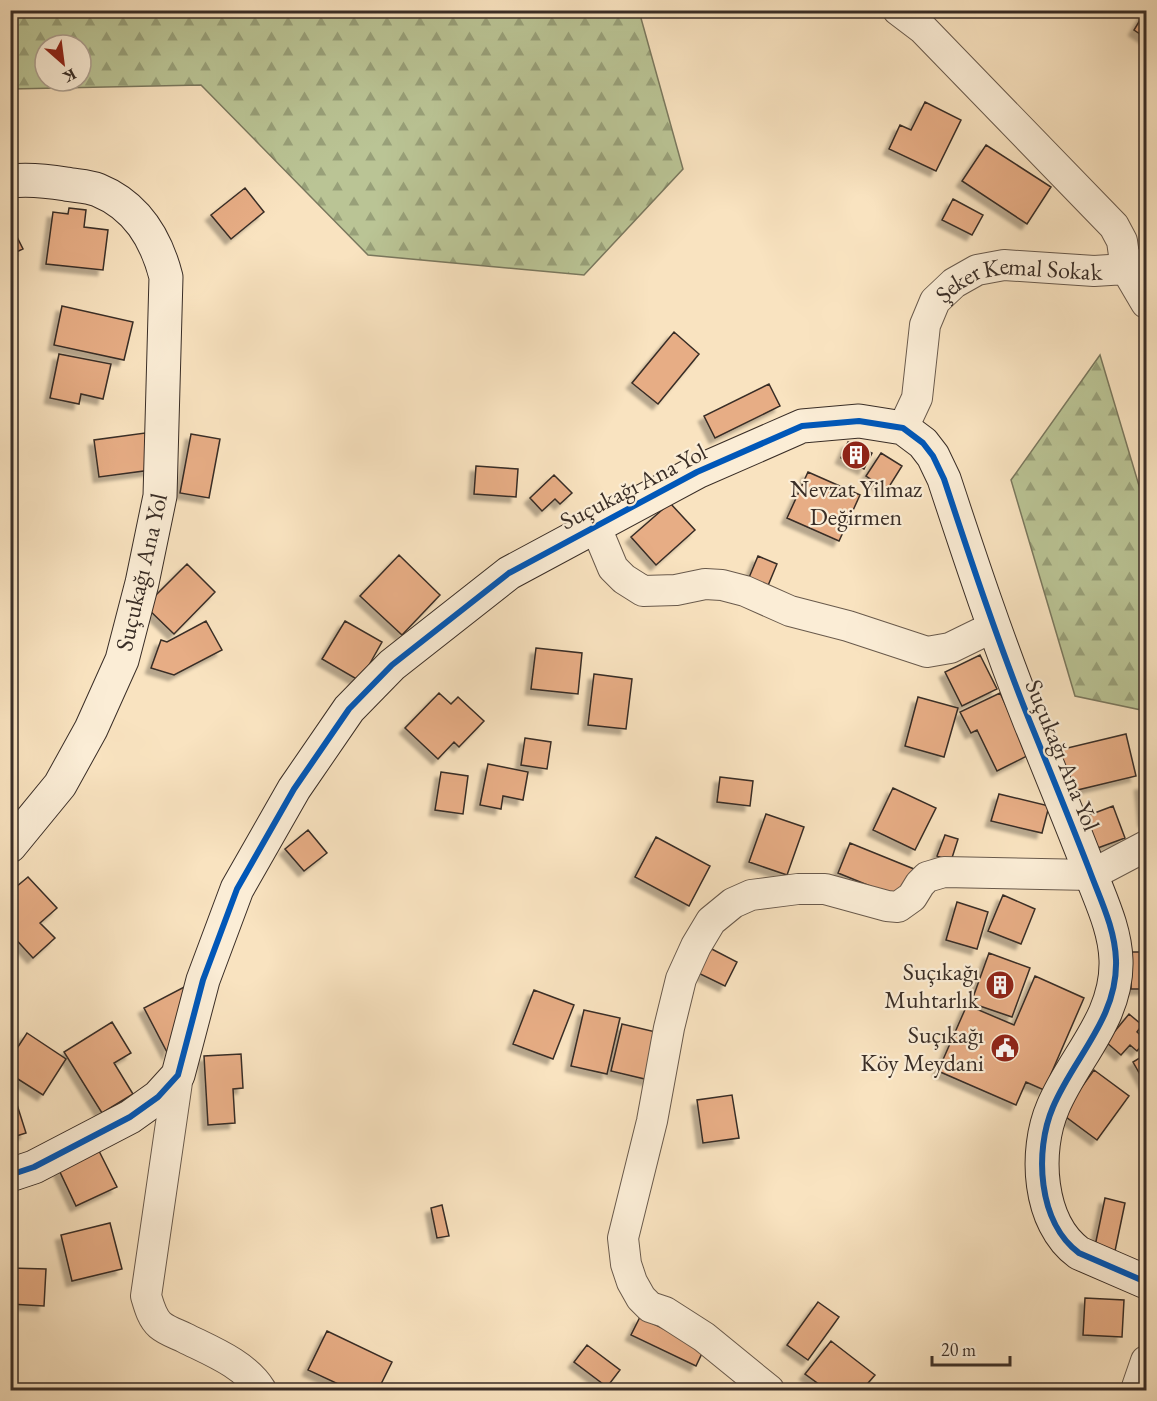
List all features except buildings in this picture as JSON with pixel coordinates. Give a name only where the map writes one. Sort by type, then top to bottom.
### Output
[{"type":"street","points":[[898,10],[922,29],[1114,226],[1136,266]]},
{"type":"street","name":"Suçukağı Ana Yol","points":[[10,181],[56,183],[96,189],[119,201],[150,233],[160,252],[166,277],[160,496],[142,583],[122,660],[91,729],[60,785],[10,846]]},
{"type":"street","name":"Şeker Kemal Sokak","points":[[903,428],[917,398],[925,325],[935,301],[954,283],[977,270],[1004,265],[1094,271],[1136,266],[1146,303]]},
{"type":"street","name":"Suçukağı Ana Yol","points":[[10,1175],[34,1167],[130,1117],[158,1097],[178,1075],[203,980],[237,889],[294,789],[349,709],[392,665],[509,573],[595,525],[697,472],[802,426],[859,421],[903,428],[923,443],[933,456],[944,479],[993,627],[1113,932],[1116,961],[1114,990],[1106,1015],[1053,1107],[1046,1129],[1043,1190],[1048,1210],[1069,1246],[1079,1253],[1146,1282]]},
{"type":"street","points":[[595,525],[613,568],[624,579],[643,591],[676,590],[705,584],[722,585],[745,591],[790,611],[848,626],[927,652],[950,648],[993,627]]},
{"type":"street","points":[[769,1390],[704,1337],[665,1312],[650,1307],[636,1290],[626,1264],[623,1238],[652,1121],[669,1028],[681,979],[696,946],[711,921],[733,903],[752,895],[798,889],[825,889],[898,907],[912,897],[927,877],[944,872],[1091,875],[1146,846]]},
{"type":"street","points":[[178,1075],[146,1296],[159,1324],[220,1355],[242,1370],[261,1390]]},
{"type":"street","points":[[1136,1390],[1146,1361]]},
{"type":"green space","points":[[10,11],[639,11],[683,169],[584,275],[368,255],[201,85],[93,87],[93,33],[33,33],[33,89],[11,89]]},
{"type":"green space","points":[[1100,355],[1146,509],[1146,711],[1075,696],[1011,480]]},
{"type":"cycle path","points":[[10,1175],[34,1167],[130,1117],[158,1097],[178,1075],[203,980],[237,889],[294,789],[349,709],[392,665],[509,573],[697,472],[802,426],[859,421],[903,428],[923,443],[933,456],[944,479],[1018,692],[1106,914],[1115,948],[1115,981],[1102,1019],[1053,1107],[1043,1144],[1044,1185],[1055,1224],[1065,1240],[1079,1253],[1146,1282]]},
{"type":"place","name":"Nevzat Yilmaz Değirmen","points":[[856,455]]},
{"type":"place","name":"Suçıkağı Muhtarlık","points":[[1000,985]]},
{"type":"place","name":"Suçıkağı Köy Meydani","points":[[1005,1048]]}]
